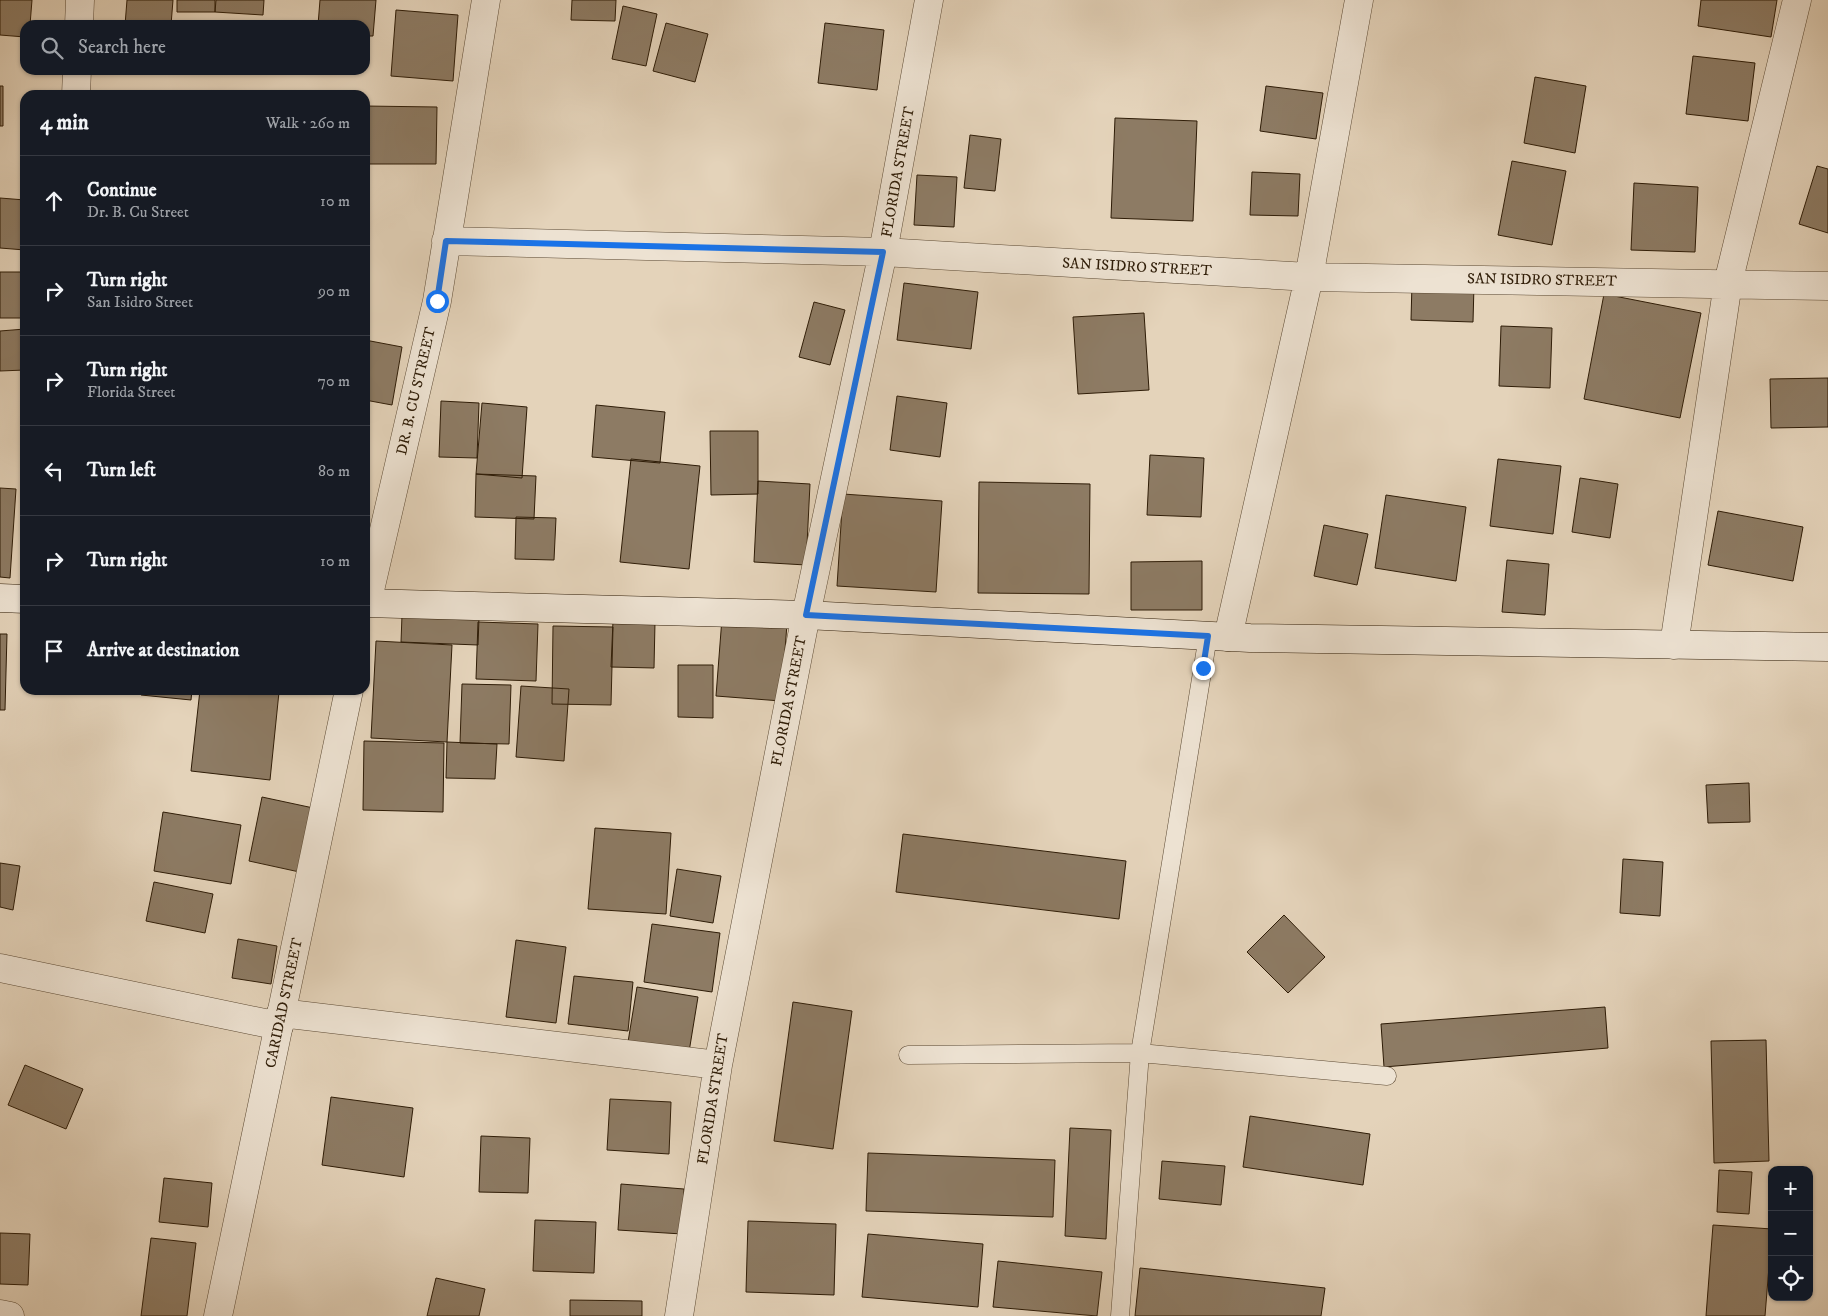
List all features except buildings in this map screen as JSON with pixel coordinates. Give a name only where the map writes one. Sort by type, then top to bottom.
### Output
[{"type":"street","points":[[79,20],[80,0]]},
{"type":"street","name":"DR. B. CU STREET","points":[[370,589],[437,301],[486,0]]},
{"type":"street","name":"FLORIDA STREET","points":[[679,1316],[718,1065],[806,615],[883,252],[929,0]]},
{"type":"street","points":[[1218,636],[1309,277],[1360,0]]},
{"type":"street","points":[[1674,645],[1728,283],[1797,0]]},
{"type":"street","points":[[76,90],[77,75]]},
{"type":"street","name":"SAN ISIDRO STREET","points":[[446,241],[883,252],[1309,277],[1828,286]]},
{"type":"street","points":[[0,598],[20,600]]},
{"type":"street","points":[[370,606],[806,615],[1218,636],[1828,647]]},
{"type":"street","name":"CARIDAD STREET","points":[[218,1316],[348,695]]},
{"type":"street","points":[[0,968],[280,1020],[718,1065]]},
{"type":"street","points":[[0,1314],[10,1316]]},
{"type":"lane","points":[[1120,1316],[1140,1053],[1218,636]]},
{"type":"lane","points":[[908,1055],[1140,1053],[1387,1076]]},
{"type":"route","points":[[437,301],[446,241],[883,252],[806,615],[1208,636],[1203,668]]}]
